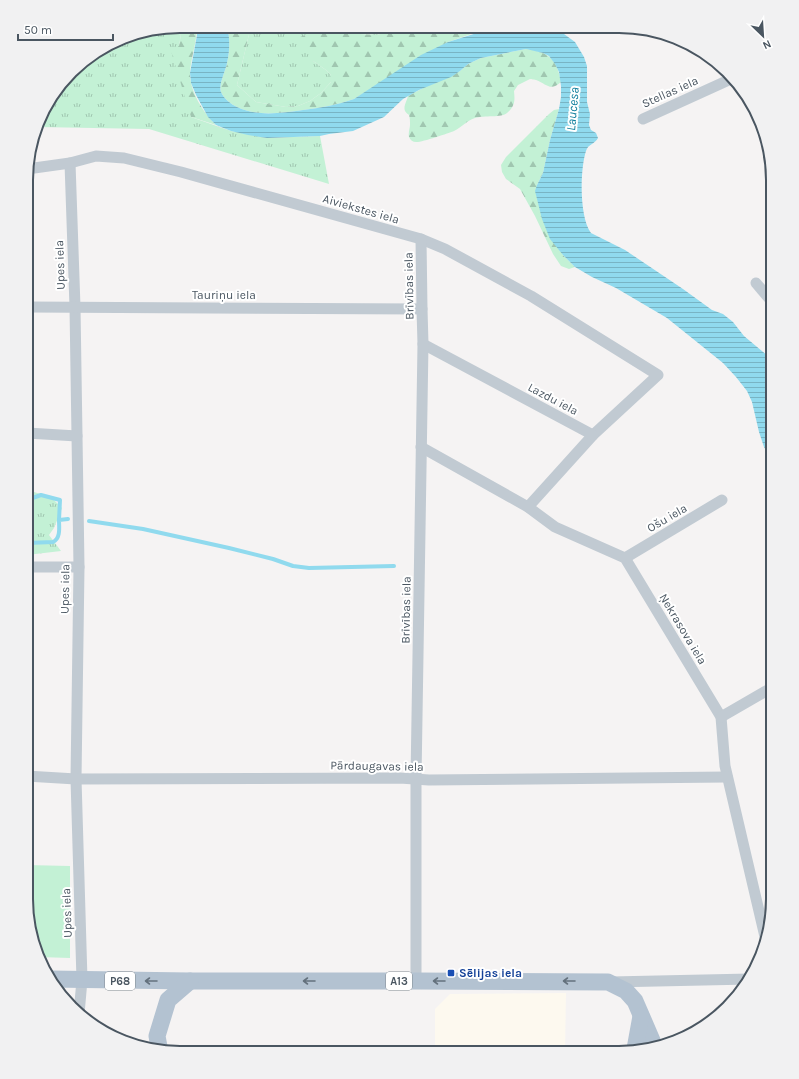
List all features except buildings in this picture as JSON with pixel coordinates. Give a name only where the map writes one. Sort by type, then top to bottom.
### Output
[{"type":"main road","name":"P68","points":[[57,979],[190,981]]},
{"type":"main road","name":"A13","points":[[190,981],[416,980],[608,982],[626,991],[635,1001],[653,1042]]},
{"type":"main road","points":[[159,1045],[157,1036],[168,1000],[190,981]]},
{"type":"main road","points":[[636,1045],[641,1016]]},
{"type":"street","name":"Stellas iela","points":[[643,119],[727,80]]},
{"type":"street","name":"Aiviekstes iela","points":[[33,168],[70,163],[96,156],[124,158],[181,172],[421,239],[445,249],[531,296],[658,375],[593,435]]},
{"type":"street","name":"Upes iela","points":[[70,163],[75,307],[79,567],[76,779],[82,980],[80,1007]]},
{"type":"street","name":"Brīvības iela","points":[[416,980],[416,779],[423,344],[421,239]]},
{"type":"street","points":[[756,283],[766,295]]},
{"type":"street","name":"Tauriņu iela","points":[[33,307],[422,309]]},
{"type":"street","name":"Lazdu iela","points":[[423,344],[593,435]]},
{"type":"street","points":[[33,433],[77,436]]},
{"type":"street","points":[[528,507],[593,435]]},
{"type":"street","points":[[421,447],[528,507],[555,526],[625,558]]},
{"type":"street","name":"Ošu iela","points":[[625,558],[722,500]]},
{"type":"street","name":"Ņekrasova iela","points":[[625,558],[721,717],[727,777],[763,928]]},
{"type":"street","points":[[33,567],[79,567]]},
{"type":"street","points":[[721,717],[766,691]]},
{"type":"street","name":"Pārdaugavas iela","points":[[33,776],[76,779],[400,778],[429,780],[727,777]]},
{"type":"street","points":[[608,982],[742,979]]},
{"type":"shaded area","points":[[566,993],[565,1046],[435,1046],[435,1009],[450,994]]},
{"type":"green space","points":[[181,33],[179,46],[191,117],[231,131],[267,138],[320,136],[329,184],[149,129],[43,127],[63,90],[90,63],[115,48],[132,41],[160,34]]},
{"type":"green space","points":[[196,33],[190,73],[192,87],[206,114],[216,125],[191,117],[171,51],[179,46],[181,34]]},
{"type":"green space","points":[[228,33],[249,33],[237,85],[256,102],[286,107],[298,106],[310,101],[321,93],[331,82],[331,75],[313,61],[298,38],[309,33],[376,35],[385,33],[474,33],[448,42],[354,99],[322,107],[270,113],[253,112],[237,107],[228,101],[221,92],[220,89],[222,78],[229,53]]},
{"type":"green space","points":[[249,33],[314,33],[313,61],[331,75],[331,82],[321,93],[310,101],[298,106],[286,107],[256,102],[237,85]]},
{"type":"green space","points":[[345,33],[385,33],[376,35]]},
{"type":"green space","points":[[526,49],[541,52],[551,58],[557,68],[561,82],[551,87],[536,80],[530,79],[518,85],[514,91],[513,106],[505,115],[475,118],[454,131],[435,138],[419,142],[412,141],[410,139],[410,117],[405,112],[405,105],[408,96],[451,76],[468,64],[481,58]]},
{"type":"green space","points":[[559,109],[550,140],[543,173],[537,185],[563,255],[575,267],[569,269],[561,266],[553,254],[520,189],[506,179],[502,172],[501,165],[506,157],[549,114],[554,110]]},
{"type":"green space","points":[[33,491],[51,497],[62,508],[54,528],[49,535],[61,551],[33,554]]},
{"type":"green space","points":[[33,504],[38,511],[33,512]]},
{"type":"green space","points":[[33,865],[70,866],[70,958],[44,956],[34,919]]},
{"type":"water","name":"Laucesa","points":[[197,33],[228,33],[229,53],[222,78],[220,89],[221,92],[228,101],[237,107],[261,113],[278,113],[316,108],[335,105],[354,99],[421,55],[448,42],[477,33],[562,33],[575,42],[584,57],[587,66],[587,102],[590,114],[589,125],[591,130],[596,133],[598,138],[587,149],[584,159],[582,193],[584,216],[587,226],[591,233],[625,250],[712,310],[723,314],[733,322],[744,336],[766,354],[766,451],[759,432],[752,402],[747,391],[723,363],[667,318],[616,288],[575,267],[550,239],[542,219],[535,191],[543,173],[561,97],[559,72],[549,56],[526,49],[481,58],[468,64],[451,77],[419,90],[403,99],[384,117],[353,131],[320,136],[267,138],[231,131],[216,125],[208,117],[191,83],[190,73]]},
{"type":"waterway","points":[[33,498],[41,495],[60,500],[59,520]]},
{"type":"waterway","points":[[33,543],[53,542],[56,540],[59,529],[59,520],[68,519]]},
{"type":"waterway","points":[[89,521],[143,529],[229,548],[273,559],[293,566],[309,568],[394,566]]},
{"type":"place","name":"Sēlijas iela","points":[[451,973]]}]
